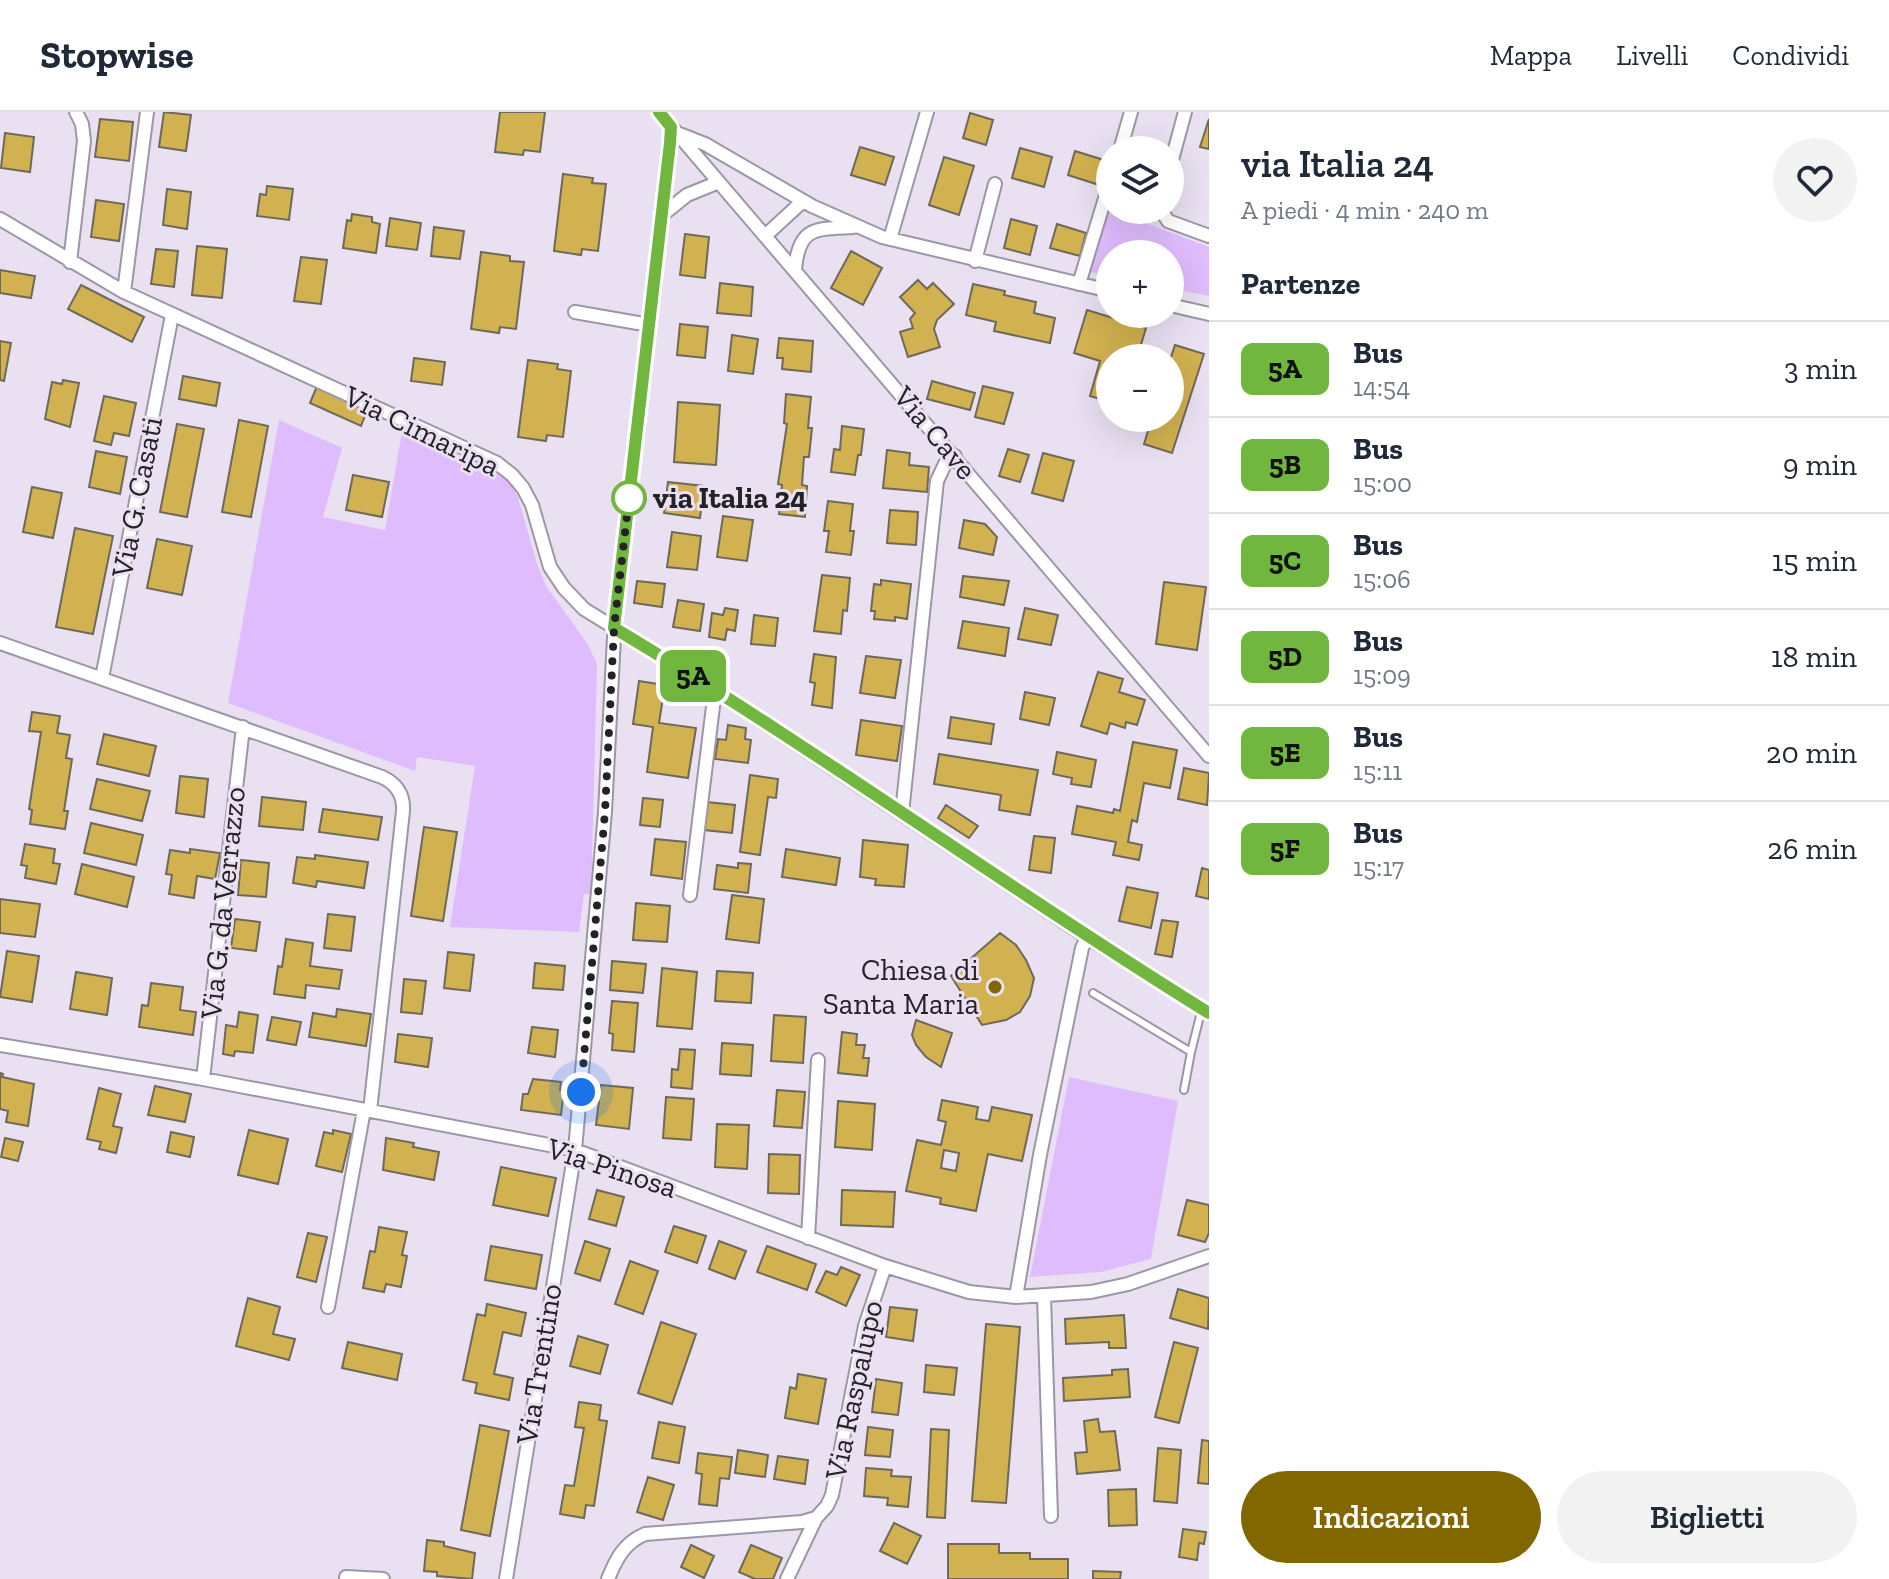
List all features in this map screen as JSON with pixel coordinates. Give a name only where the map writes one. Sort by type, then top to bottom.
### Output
[{"type":"street","points":[[70,262],[84,141],[82,124],[76,112]]},
{"type":"street","points":[[124,292],[147,112]]},
{"type":"street","name":"Via Cave","points":[[659,112],[1209,756]]},
{"type":"street","points":[[890,239],[927,112]]},
{"type":"street","points":[[1124,136],[1131,112]]},
{"type":"street","points":[[1178,136],[1185,112]]},
{"type":"street","points":[[673,130],[705,144],[803,201],[890,239],[1096,288]]},
{"type":"street","name":"Via Trentino","points":[[506,1579],[575,1150],[605,812],[614,628],[673,130]]},
{"type":"street","points":[[661,216],[687,195],[719,182]]},
{"type":"street","points":[[975,261],[995,184]]},
{"type":"street","points":[[766,235],[803,201]]},
{"type":"street","name":"Via Cimaripa","points":[[0,219],[124,292],[503,467],[527,494],[545,553],[559,581],[584,609],[715,690],[1087,937],[1205,1010]]},
{"type":"street","points":[[1079,284],[1097,224]]},
{"type":"street","points":[[1176,224],[1209,236]]},
{"type":"street","points":[[795,269],[799,244],[809,233],[822,228],[856,226]]},
{"type":"street","points":[[1184,308],[1209,314]]},
{"type":"street","points":[[575,312],[649,325]]},
{"type":"street","name":"Via G. Casati","points":[[102,678],[172,315]]},
{"type":"street","points":[[902,813],[937,481],[942,467],[955,456]]},
{"type":"street","points":[[0,643],[387,779],[401,794],[403,811],[392,932],[367,1110],[328,1307]]},
{"type":"street","points":[[690,895],[715,690]]},
{"type":"street","name":"Via G. da Verrazzo","points":[[203,1079],[243,727]]},
{"type":"street","points":[[1016,1297],[1040,1155],[1082,948],[1087,937]]},
{"type":"street","name":"Via Pinosa","points":[[0,1045],[203,1079],[575,1150],[808,1238],[960,1290],[1016,1297],[1102,1290],[1209,1256]]},
{"type":"street","points":[[808,1238],[818,1060]]},
{"type":"street","name":"Via Raspalupo","points":[[608,1579],[622,1550],[632,1540],[645,1534],[780,1525],[816,1518],[827,1506],[832,1495],[865,1326],[885,1266]]},
{"type":"street","points":[[1044,1297],[1051,1516]]},
{"type":"street","points":[[787,1579],[816,1518]]},
{"type":"street","points":[[346,1577],[383,1579]]},
{"type":"lane","points":[[1093,993],[1191,1052]]},
{"type":"lane","points":[[1184,1090],[1191,1052],[1205,1010]]},
{"type":"shaded area","points":[[1104,224],[1148,224],[1209,247],[1209,296],[1184,291],[1184,240],[1099,240]]},
{"type":"shaded area","points":[[1096,251],[1096,273],[1090,272]]},
{"type":"shaded area","points":[[279,420],[342,448],[323,517],[385,530],[403,426],[496,469],[512,483],[546,586],[587,643],[597,664],[591,894],[584,894],[579,932],[450,927],[475,766],[417,757],[415,771],[228,703]]},
{"type":"shaded area","points":[[1069,1077],[1178,1101],[1151,1259],[1101,1272],[1030,1277]]},
{"type":"building","points":[[164,112],[191,115],[186,151],[159,147]]},
{"type":"building","points":[[500,112],[545,112],[540,152],[524,150],[523,155],[495,152]]},
{"type":"building","points":[[970,113],[993,120],[986,145],[963,138]]},
{"type":"building","points":[[100,119],[133,122],[129,161],[95,157]]},
{"type":"building","points":[[1209,119],[1209,149],[1200,147]]},
{"type":"building","points":[[5,133],[34,137],[30,172],[1,168]]},
{"type":"building","points":[[860,147],[894,157],[885,185],[851,175]]},
{"type":"building","points":[[1020,148],[1052,157],[1044,187],[1012,178]]},
{"type":"building","points":[[1075,151],[1096,158],[1096,184],[1068,175]]},
{"type":"building","points":[[944,157],[974,166],[959,215],[929,205]]},
{"type":"building","points":[[563,174],[593,178],[592,183],[606,184],[598,251],[582,249],[581,255],[554,251]]},
{"type":"building","points":[[267,186],[293,189],[289,220],[257,216],[260,194],[266,195]]},
{"type":"building","points":[[167,189],[191,192],[187,229],[163,225]]},
{"type":"building","points":[[96,200],[124,204],[119,241],[91,237]]},
{"type":"building","points":[[352,214],[372,217],[372,222],[380,224],[376,253],[343,248],[347,220],[351,221]]},
{"type":"building","points":[[390,218],[421,223],[417,250],[386,246]]},
{"type":"building","points":[[1011,219],[1037,226],[1030,255],[1004,248]]},
{"type":"building","points":[[1057,224],[1086,233],[1080,256],[1050,248]]},
{"type":"building","points":[[434,227],[464,231],[460,259],[431,256]]},
{"type":"building","points":[[685,234],[709,237],[705,278],[680,275]]},
{"type":"building","points":[[197,246],[227,249],[222,298],[192,295]]},
{"type":"building","points":[[156,249],[178,251],[174,287],[151,284]]},
{"type":"building","points":[[851,251],[882,268],[863,305],[831,288]]},
{"type":"building","points":[[481,252],[510,256],[510,261],[524,262],[516,329],[500,327],[499,333],[471,329]]},
{"type":"building","points":[[301,257],[327,260],[321,304],[294,301]]},
{"type":"building","points":[[0,270],[35,276],[31,298],[0,293]]},
{"type":"building","points":[[918,280],[927,289],[933,283],[954,304],[937,320],[934,329],[940,347],[908,357],[900,332],[913,328],[910,319],[915,313],[900,297]]},
{"type":"building","points":[[720,283],[753,287],[751,316],[717,313]]},
{"type":"building","points":[[973,284],[1036,302],[1034,313],[1055,318],[1050,343],[994,331],[996,322],[966,315]]},
{"type":"building","points":[[81,285],[144,317],[132,342],[68,309]]},
{"type":"building","points":[[1087,310],[1096,313],[1096,328],[1146,328],[1141,344],[1096,344],[1096,360],[1074,353]]},
{"type":"building","points":[[680,324],[708,327],[705,358],[677,355]]},
{"type":"building","points":[[732,335],[758,339],[753,374],[728,371]]},
{"type":"building","points":[[779,338],[813,341],[811,372],[782,369],[783,358],[777,358]]},
{"type":"building","points":[[0,341],[11,343],[4,381],[0,380]]},
{"type":"building","points":[[1184,348],[1204,354],[1184,416]]},
{"type":"building","points":[[414,358],[445,362],[442,385],[411,381]]},
{"type":"building","points":[[528,360],[558,364],[557,369],[571,371],[563,437],[547,435],[546,441],[518,437]]},
{"type":"building","points":[[1096,375],[1096,398],[1090,396]]},
{"type":"building","points":[[183,376],[220,383],[216,406],[179,399]]},
{"type":"building","points":[[63,380],[79,383],[70,427],[45,419],[52,382],[62,384]]},
{"type":"building","points":[[932,381],[975,393],[970,410],[927,399]]},
{"type":"building","points":[[317,386],[368,408],[361,426],[310,403]]},
{"type":"building","points":[[983,386],[1013,393],[1004,424],[975,417]]},
{"type":"building","points":[[786,394],[811,397],[808,428],[812,428],[809,457],[804,457],[802,485],[807,486],[805,517],[779,514],[782,485],[778,484],[787,424],[784,423]]},
{"type":"building","points":[[104,396],[136,403],[129,436],[114,433],[111,445],[94,441]]},
{"type":"building","points":[[678,402],[720,405],[716,465],[674,462]]},
{"type":"building","points":[[239,420],[268,426],[251,517],[222,512]]},
{"type":"building","points":[[177,424],[204,429],[187,517],[160,512]]},
{"type":"building","points":[[842,426],[864,429],[855,475],[831,472],[834,449],[840,450]]},
{"type":"building","points":[[1148,432],[1179,432],[1172,453],[1144,444]]},
{"type":"building","points":[[1008,449],[1029,455],[1020,482],[999,476]]},
{"type":"building","points":[[887,450],[910,453],[909,465],[929,467],[927,492],[883,488]]},
{"type":"building","points":[[96,451],[127,457],[120,494],[89,487]]},
{"type":"building","points":[[1043,453],[1074,461],[1063,501],[1032,493]]},
{"type":"building","points":[[353,475],[389,482],[382,517],[346,510]]},
{"type":"building","points":[[668,482],[704,486],[700,518],[664,513]]},
{"type":"building","points":[[32,487],[62,493],[53,538],[23,532]]},
{"type":"building","points":[[828,501],[853,504],[851,555],[826,552],[829,531],[824,531]]},
{"type":"building","points":[[890,510],[918,512],[916,545],[887,543]]},
{"type":"building","points":[[723,516],[753,520],[747,561],[717,557]]},
{"type":"building","points":[[964,520],[985,524],[997,537],[993,555],[959,548]]},
{"type":"building","points":[[75,528],[113,536],[93,634],[56,627]]},
{"type":"building","points":[[672,532],[701,536],[697,570],[667,567]]},
{"type":"building","points":[[157,539],[192,546],[182,595],[147,588]]},
{"type":"building","points":[[822,575],[850,578],[841,634],[814,631]]},
{"type":"building","points":[[963,576],[1009,581],[1004,605],[960,597]]},
{"type":"building","points":[[881,580],[911,584],[907,619],[874,619],[875,611],[871,611],[874,584],[881,585]]},
{"type":"building","points":[[637,581],[665,584],[662,607],[634,603]]},
{"type":"building","points":[[1164,582],[1206,587],[1197,650],[1156,644]]},
{"type":"building","points":[[678,600],[704,604],[700,631],[673,627]]},
{"type":"building","points":[[725,608],[738,610],[735,631],[727,629],[725,640],[709,637],[712,613],[723,615]]},
{"type":"building","points":[[1025,608],[1058,615],[1051,645],[1018,639]]},
{"type":"building","points":[[754,615],[778,618],[775,646],[751,644]]},
{"type":"building","points":[[963,621],[1009,628],[1005,656],[958,648]]},
{"type":"building","points":[[814,654],[836,657],[832,708],[812,705],[815,683],[810,682]]},
{"type":"building","points":[[866,656],[901,660],[895,698],[860,693]]},
{"type":"building","points":[[1098,672],[1123,679],[1119,692],[1145,700],[1137,725],[1126,722],[1125,728],[1110,723],[1107,734],[1081,726]]},
{"type":"building","points":[[639,681],[665,685],[659,723],[696,728],[688,778],[647,772],[653,727],[633,724]]},
{"type":"building","points":[[1025,692],[1055,698],[1049,725],[1020,719]]},
{"type":"building","points":[[32,712],[60,716],[57,733],[70,735],[66,758],[72,759],[64,811],[68,811],[65,829],[30,824],[32,810],[29,809],[41,732],[29,731]]},
{"type":"building","points":[[951,717],[994,724],[991,744],[948,738]]},
{"type":"building","points":[[861,720],[902,726],[897,761],[856,755]]},
{"type":"building","points":[[728,725],[746,728],[745,739],[751,740],[748,763],[715,759],[718,739],[726,740]]},
{"type":"building","points":[[104,734],[156,746],[149,776],[97,764]]},
{"type":"building","points":[[1133,742],[1177,750],[1170,788],[1144,783],[1137,822],[1132,820],[1128,842],[1142,845],[1139,860],[1113,855],[1116,842],[1072,834],[1077,806],[1113,813],[1114,809],[1120,811]]},
{"type":"building","points":[[1057,752],[1096,760],[1091,787],[1071,784],[1072,778],[1053,774]]},
{"type":"building","points":[[939,754],[1038,770],[1030,815],[999,810],[1001,795],[934,784]]},
{"type":"building","points":[[1184,768],[1209,773],[1207,805],[1178,799]]},
{"type":"building","points":[[750,775],[778,779],[776,798],[768,797],[760,855],[740,852]]},
{"type":"building","points":[[180,776],[208,779],[204,817],[176,813]]},
{"type":"building","points":[[97,779],[150,791],[142,821],[90,809]]},
{"type":"building","points":[[262,797],[306,802],[303,830],[259,826]]},
{"type":"building","points":[[643,798],[663,800],[660,827],[640,825]]},
{"type":"building","points":[[707,802],[735,805],[732,833],[704,830]]},
{"type":"building","points":[[946,805],[978,826],[969,838],[938,818]]},
{"type":"building","points":[[323,809],[382,817],[378,840],[319,832]]},
{"type":"building","points":[[91,823],[143,835],[136,865],[84,853]]},
{"type":"building","points":[[424,827],[457,832],[443,921],[411,916]]},
{"type":"building","points":[[1034,836],[1055,838],[1051,873],[1029,870]]},
{"type":"building","points":[[655,839],[686,842],[682,879],[651,875]]},
{"type":"building","points":[[863,840],[908,845],[904,887],[875,885],[876,879],[860,877]]},
{"type":"building","points":[[25,844],[55,849],[53,863],[60,864],[56,884],[25,878],[27,866],[21,865]]},
{"type":"building","points":[[190,849],[220,853],[215,879],[197,876],[194,898],[169,894],[172,875],[166,874],[170,850],[190,853]]},
{"type":"building","points":[[786,849],[840,858],[836,885],[782,877]]},
{"type":"building","points":[[315,855],[368,862],[364,888],[317,881],[316,887],[293,883],[297,857],[315,859]]},
{"type":"building","points":[[241,860],[269,863],[266,897],[238,895]]},
{"type":"building","points":[[738,863],[751,864],[748,893],[714,889],[717,865],[738,868]]},
{"type":"building","points":[[82,864],[134,877],[127,907],[75,894]]},
{"type":"building","points":[[1202,868],[1209,870],[1209,899],[1196,896]]},
{"type":"building","points":[[1127,887],[1158,893],[1151,928],[1119,921]]},
{"type":"building","points":[[732,895],[764,899],[759,943],[726,939]]},
{"type":"building","points":[[0,899],[40,904],[35,937],[0,933]]},
{"type":"building","points":[[636,903],[670,906],[667,942],[633,940]]},
{"type":"building","points":[[328,914],[355,917],[351,951],[324,948]]},
{"type":"building","points":[[235,919],[260,922],[256,951],[231,948]]},
{"type":"building","points":[[1162,920],[1178,922],[1172,957],[1155,954]]},
{"type":"building","name":"Chiesa di Santa Maria","points":[[1000,933],[1016,945],[1034,978],[1030,996],[1020,1012],[1006,1020],[982,1025],[951,976]]},
{"type":"building","points":[[286,939],[313,943],[310,966],[342,970],[339,989],[306,985],[305,998],[274,994]]},
{"type":"building","points":[[7,951],[39,956],[32,1002],[0,997]]},
{"type":"building","points":[[448,952],[474,955],[470,991],[444,988]]},
{"type":"building","points":[[612,961],[646,964],[643,993],[610,990]]},
{"type":"building","points":[[535,963],[565,966],[563,990],[533,988]]},
{"type":"building","points":[[662,968],[697,972],[692,1029],[657,1026]]},
{"type":"building","points":[[717,971],[753,973],[751,1003],[715,1001]]},
{"type":"building","points":[[76,972],[112,978],[107,1015],[70,1009]]},
{"type":"building","points":[[404,979],[426,981],[422,1014],[401,1012]]},
{"type":"building","points":[[151,983],[183,987],[180,1010],[196,1012],[193,1035],[139,1027],[142,1005],[148,1006]]},
{"type":"building","points":[[612,1001],[638,1003],[634,1052],[612,1050],[613,1034],[609,1033]]},
{"type":"building","points":[[337,1009],[371,1014],[366,1046],[309,1037],[313,1013],[336,1017]]},
{"type":"building","points":[[239,1012],[258,1015],[253,1053],[235,1051],[234,1056],[223,1054],[226,1025],[237,1027]]},
{"type":"building","points":[[774,1015],[806,1017],[803,1063],[771,1061]]},
{"type":"building","points":[[272,1017],[301,1022],[296,1045],[267,1040]]},
{"type":"building","points":[[916,1020],[952,1033],[941,1067],[926,1057],[916,1045],[912,1035]]},
{"type":"building","points":[[532,1027],[558,1030],[555,1057],[528,1053]]},
{"type":"building","points":[[842,1032],[857,1034],[856,1045],[865,1045],[863,1058],[869,1058],[867,1076],[838,1073]]},
{"type":"building","points":[[398,1034],[432,1038],[428,1067],[395,1062]]},
{"type":"building","points":[[722,1043],[753,1045],[751,1076],[720,1074]]},
{"type":"building","points":[[680,1049],[695,1050],[692,1089],[671,1087],[672,1069],[678,1070]]},
{"type":"building","points":[[0,1073],[2,1077],[34,1084],[28,1126],[6,1122],[8,1111],[0,1109]]},
{"type":"building","points":[[533,1079],[561,1082],[560,1090],[564,1090],[561,1115],[521,1110],[523,1094],[528,1094]]},
{"type":"building","points":[[601,1085],[633,1088],[629,1129],[596,1125]]},
{"type":"building","points":[[155,1086],[191,1094],[185,1122],[148,1115]]},
{"type":"building","points":[[99,1088],[121,1094],[113,1126],[122,1128],[116,1153],[99,1149],[101,1142],[87,1139]]},
{"type":"building","points":[[777,1090],[805,1092],[802,1128],[774,1126]]},
{"type":"building","points":[[666,1097],[694,1099],[691,1140],[663,1138]]},
{"type":"building","points":[[942,1100],[978,1107],[976,1119],[989,1121],[992,1107],[1032,1115],[1022,1161],[988,1154],[976,1211],[940,1204],[941,1198],[906,1191],[917,1140],[941,1145],[946,1122],[938,1120]],"holes":[[[944,1150],[959,1153],[956,1171],[941,1168]]]},
{"type":"building","points":[[838,1101],[875,1104],[872,1150],[835,1147]]},
{"type":"building","points":[[717,1124],[749,1125],[747,1169],[715,1167]]},
{"type":"building","points":[[249,1130],[288,1139],[278,1184],[238,1175]]},
{"type":"building","points":[[333,1130],[351,1134],[342,1172],[316,1166],[324,1132],[333,1134]]},
{"type":"building","points":[[171,1132],[194,1137],[190,1157],[167,1152]]},
{"type":"building","points":[[5,1138],[23,1142],[18,1161],[1,1157]]},
{"type":"building","points":[[386,1138],[439,1152],[434,1180],[383,1170]]},
{"type":"building","points":[[769,1154],[800,1155],[799,1194],[768,1193]]},
{"type":"building","points":[[501,1167],[556,1178],[548,1216],[493,1205]]},
{"type":"building","points":[[597,1190],[624,1197],[616,1226],[589,1219]]},
{"type":"building","points":[[842,1190],[895,1192],[893,1227],[841,1225]]},
{"type":"building","points":[[1187,1200],[1209,1205],[1209,1233],[1205,1242],[1178,1235]]},
{"type":"building","points":[[674,1226],[706,1236],[697,1263],[665,1252]]},
{"type":"building","points":[[379,1227],[407,1232],[402,1255],[407,1256],[401,1287],[386,1284],[384,1292],[363,1288],[370,1251],[375,1252]]},
{"type":"building","points":[[308,1233],[327,1237],[316,1282],[297,1277]]},
{"type":"building","points":[[585,1241],[610,1249],[600,1281],[575,1273]]},
{"type":"building","points":[[719,1241],[746,1251],[735,1279],[709,1269]]},
{"type":"building","points":[[491,1246],[542,1255],[536,1289],[485,1280]]},
{"type":"building","points":[[767,1246],[816,1264],[807,1290],[757,1272]]},
{"type":"building","points":[[630,1261],[658,1271],[643,1314],[615,1304]]},
{"type":"building","points":[[841,1267],[860,1275],[846,1306],[816,1292],[826,1271],[837,1275]]},
{"type":"building","points":[[1178,1289],[1209,1298],[1208,1329],[1170,1318]]},
{"type":"building","points":[[248,1298],[280,1307],[273,1334],[295,1339],[289,1360],[236,1346]]},
{"type":"building","points":[[487,1304],[526,1313],[521,1336],[503,1332],[494,1374],[513,1378],[509,1400],[475,1393],[477,1383],[463,1380],[477,1314],[485,1316]]},
{"type":"building","points":[[890,1307],[917,1310],[913,1341],[886,1337]]},
{"type":"building","points":[[1124,1315],[1126,1348],[1109,1348],[1109,1342],[1066,1344],[1065,1319]]},
{"type":"building","points":[[661,1322],[696,1334],[672,1404],[638,1393]]},
{"type":"building","points":[[986,1324],[1020,1327],[1006,1503],[972,1501]]},
{"type":"building","points":[[578,1336],[608,1345],[600,1374],[570,1366]]},
{"type":"building","points":[[348,1342],[402,1354],[397,1380],[342,1368]]},
{"type":"building","points":[[1174,1342],[1198,1348],[1179,1423],[1155,1417]]},
{"type":"building","points":[[926,1365],[957,1368],[954,1395],[924,1392]]},
{"type":"building","points":[[1128,1369],[1130,1397],[1064,1401],[1063,1378],[1112,1375],[1112,1370]]},
{"type":"building","points":[[798,1374],[826,1379],[818,1424],[785,1418],[790,1387],[796,1389]]},
{"type":"building","points":[[876,1379],[902,1383],[898,1415],[872,1412]]},
{"type":"building","points":[[579,1402],[601,1405],[599,1420],[607,1421],[594,1506],[586,1505],[584,1518],[560,1514],[565,1485],[574,1486],[584,1428],[575,1427]]},
{"type":"building","points":[[1098,1419],[1100,1432],[1115,1431],[1120,1470],[1077,1474],[1075,1453],[1087,1452],[1084,1421]]},
{"type":"building","points":[[659,1422],[685,1427],[679,1463],[652,1458]]},
{"type":"building","points":[[480,1425],[509,1431],[490,1536],[461,1530]]},
{"type":"building","points":[[868,1427],[893,1430],[890,1457],[865,1455]]},
{"type":"building","points":[[931,1429],[949,1430],[945,1518],[927,1517]]},
{"type":"building","points":[[1202,1440],[1209,1441],[1209,1484],[1198,1483]]},
{"type":"building","points":[[1158,1448],[1181,1450],[1177,1503],[1154,1501]]},
{"type":"building","points":[[738,1450],[768,1455],[765,1477],[735,1473]]},
{"type":"building","points":[[698,1453],[732,1457],[729,1479],[720,1478],[717,1506],[699,1504],[702,1474],[696,1473]]},
{"type":"building","points":[[778,1456],[808,1460],[805,1484],[774,1479]]},
{"type":"building","points":[[866,1468],[892,1470],[891,1476],[911,1477],[908,1507],[887,1505],[888,1498],[864,1496]]},
{"type":"building","points":[[648,1477],[674,1485],[663,1520],[637,1512]]},
{"type":"building","points":[[1136,1489],[1137,1525],[1109,1526],[1108,1490]]},
{"type":"building","points":[[894,1523],[921,1536],[907,1564],[880,1551]]},
{"type":"building","points":[[1183,1529],[1206,1532],[1204,1544],[1199,1543],[1197,1560],[1179,1557]]},
{"type":"building","points":[[427,1540],[444,1542],[444,1546],[475,1553],[472,1579],[437,1576],[437,1572],[424,1571]]},
{"type":"building","points":[[948,1544],[999,1544],[999,1553],[1030,1553],[1030,1559],[1068,1559],[1068,1579],[948,1579]]},
{"type":"building","points":[[691,1545],[714,1556],[704,1578],[681,1567]]},
{"type":"building","points":[[751,1545],[782,1558],[773,1579],[755,1579],[739,1572]]},
{"type":"building","points":[[1093,1571],[1121,1572],[1120,1579],[1093,1579]]},
{"type":"bus line","name":"5A","points":[[659,112],[671,127],[670,143],[614,628],[715,690],[1087,937],[1209,1013]]},
{"type":"place","name":"via Italia 24","points":[[629,498]]},
{"type":"place","name":"Chiesa di Santa Maria","points":[[995,987]]},
{"type":"route","points":[[581,1092],[605,812],[614,628],[629,498]]}]
